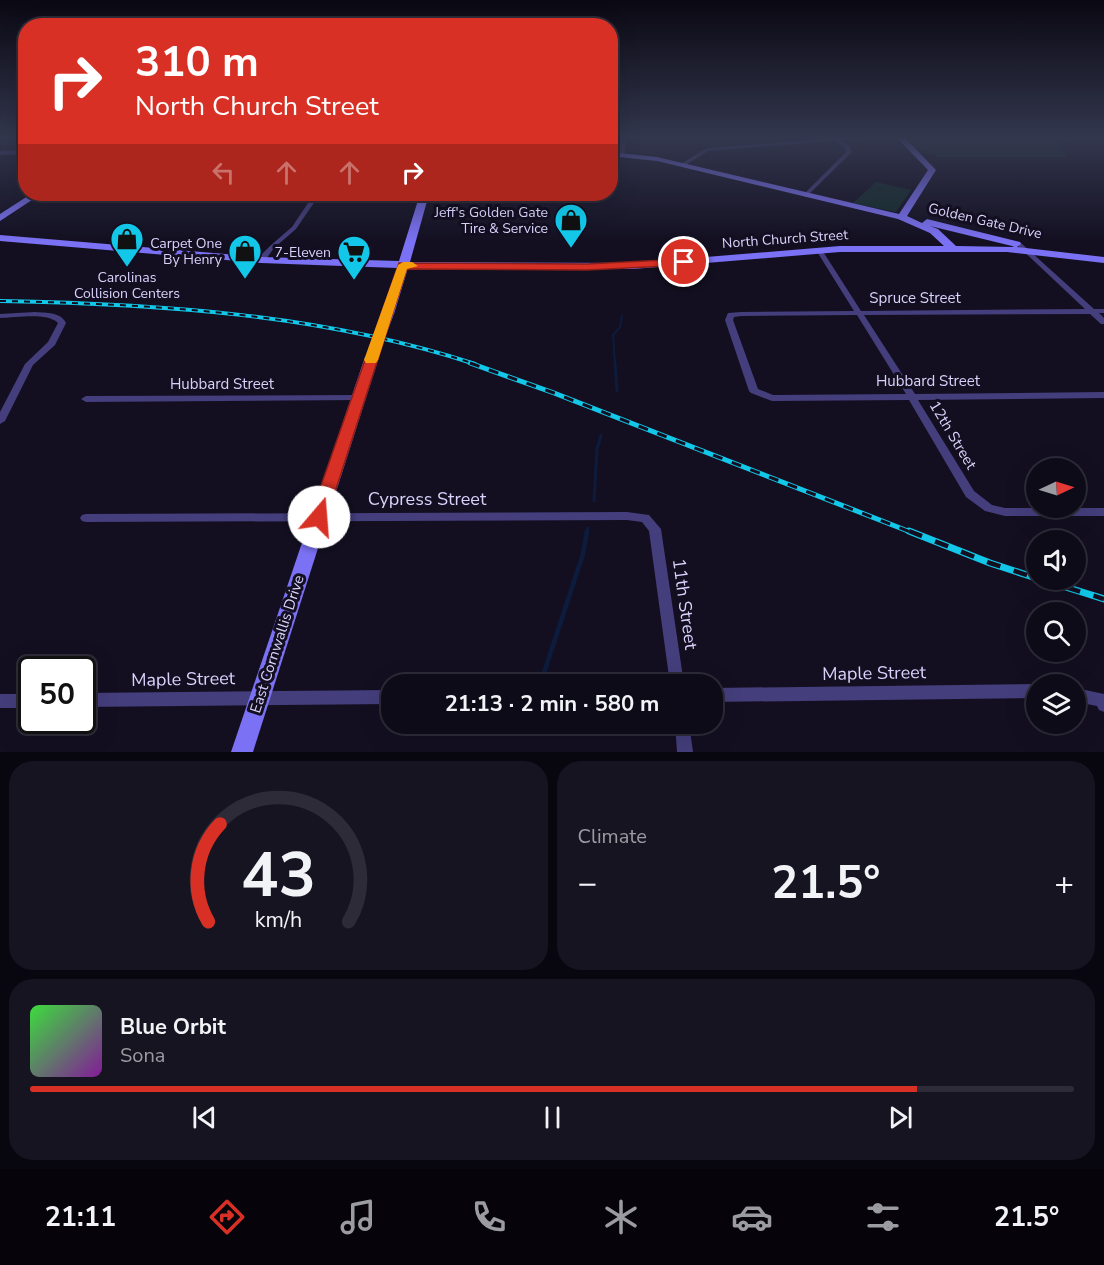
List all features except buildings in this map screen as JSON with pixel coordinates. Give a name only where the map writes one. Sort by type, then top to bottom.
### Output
[{"type":"main road","name":"Golden Gate Drive","points":[[711,172],[1023,247]]},
{"type":"main road","points":[[905,218],[931,172]]},
{"type":"main road","points":[[0,218],[26,201]]},
{"type":"main road","name":"East Cornwallis Drive","points":[[242,752],[258,697],[388,314],[423,201]]},
{"type":"main road","name":"Golden Gate Drive","points":[[905,218],[934,231],[953,249]]},
{"type":"main road","name":"North Church Street","points":[[0,238],[261,260],[403,265],[610,267],[819,250],[1023,247],[1053,254],[1104,260]]},
{"type":"street","points":[[806,195],[829,172]]},
{"type":"street","points":[[261,260],[272,246],[294,228],[312,201]]},
{"type":"street","points":[[1023,247],[1104,322]]},
{"type":"street","name":"12th Street","points":[[819,250],[911,395],[970,494],[989,508],[1005,512],[1104,512]]},
{"type":"street","name":"Spruce Street","points":[[754,391],[729,320],[731,315],[859,311],[1104,311]]},
{"type":"street","points":[[0,316],[47,315],[61,320],[62,323],[52,343],[29,364],[0,421]]},
{"type":"street","name":"Hubbard Street","points":[[754,391],[772,398],[1104,395]]},
{"type":"street","name":"Hubbard Street","points":[[86,399],[358,398]]},
{"type":"street","name":"Cypress Street","points":[[86,518],[627,516],[645,518],[655,529]]},
{"type":"street","name":"11th Street","points":[[655,529],[676,674]]},
{"type":"street","name":"Maple Street","points":[[723,695],[1026,691]]},
{"type":"street","name":"Maple Street","points":[[96,700],[381,697]]},
{"type":"street","points":[[1086,697],[1101,700],[1104,705]]},
{"type":"street","points":[[0,701],[18,701]]},
{"type":"street","points":[[683,734],[685,752]]},
{"type":"green space","points":[[876,182],[911,190],[896,212],[853,203]]},
{"type":"waterway","points":[[615,364],[613,335],[620,327],[622,316]]},
{"type":"waterway","points":[[615,363],[617,391]]},
{"type":"waterway","points":[[594,501],[597,449],[601,435]]},
{"type":"waterway","points":[[587,533],[588,528]]},
{"type":"waterway","points":[[544,674],[583,554],[587,531]]},
{"type":"railway","points":[[0,301],[120,305],[240,315],[359,333],[475,364]]},
{"type":"railway","points":[[470,363],[554,393],[913,533]]},
{"type":"railway","points":[[909,531],[1026,575]]},
{"type":"railway","points":[[1075,590],[1104,599]]},
{"type":"slow traffic","points":[[371,360],[403,265],[412,266]]},
{"type":"place","name":"Jeff's Golden Gate Tire & Service","points":[[571,249]]},
{"type":"place","name":"Carolinas Collision Centers","points":[[127,268]]},
{"type":"place","name":"Carpet One By Henry","points":[[245,280]]},
{"type":"place","name":"7-Eleven","points":[[354,281]]},
{"type":"route","points":[[319,517],[403,265],[587,267],[684,262]]}]
